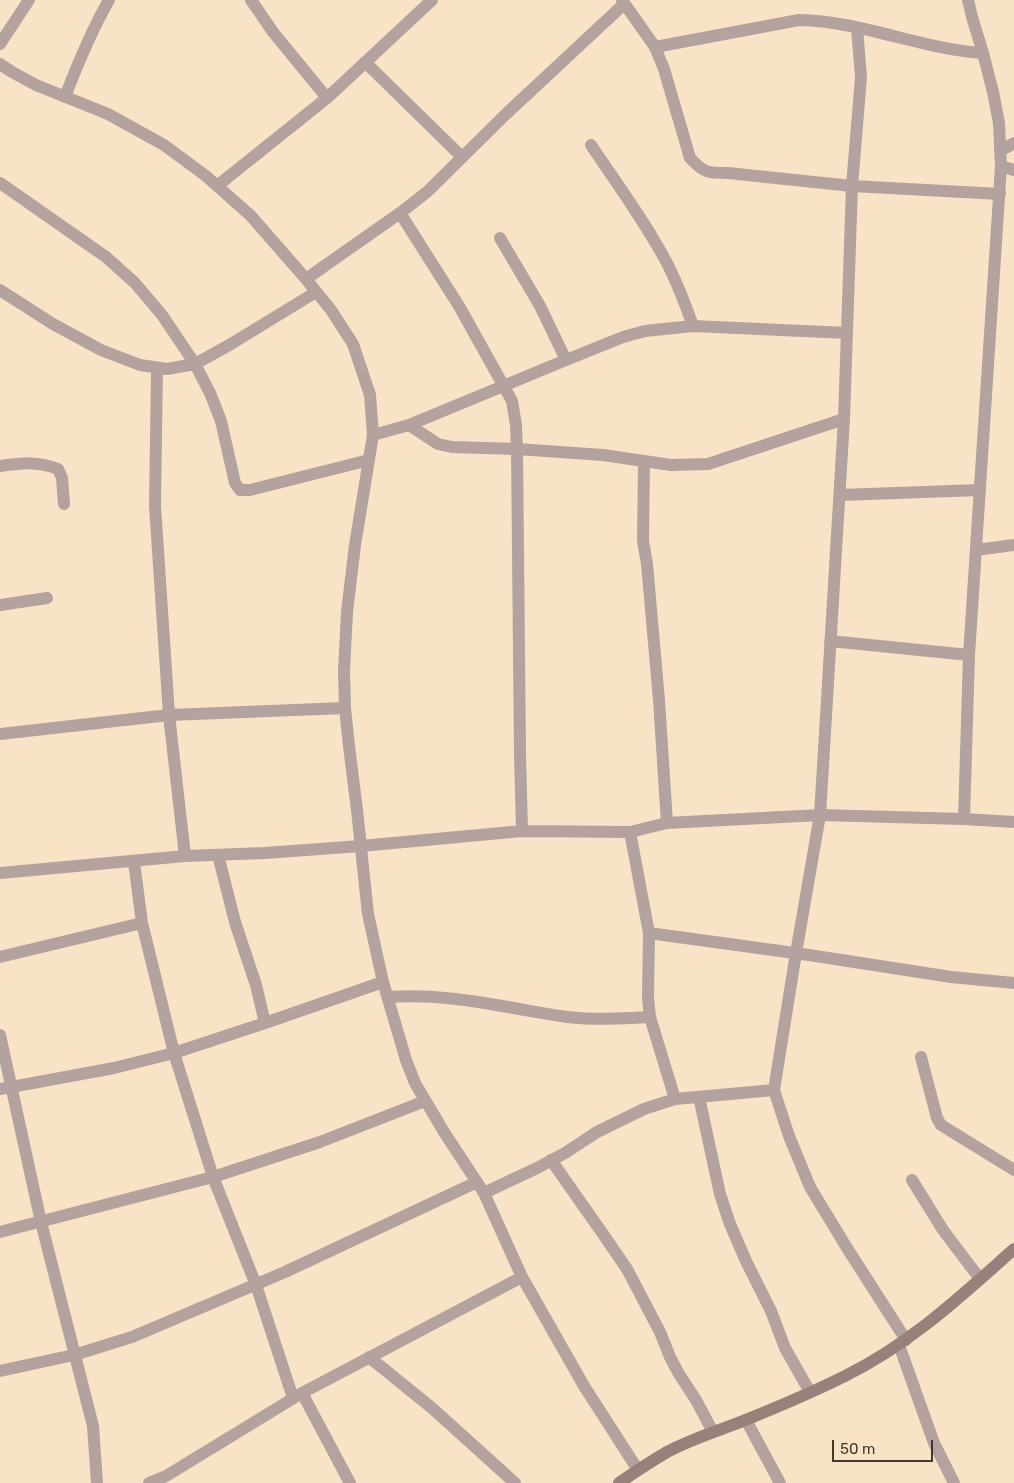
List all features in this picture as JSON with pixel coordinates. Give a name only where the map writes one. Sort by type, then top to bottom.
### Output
[{"type":"street","points":[[0,44],[29,0]]},
{"type":"street","points":[[66,97],[84,47],[98,18],[110,0]]},
{"type":"street","points":[[964,818],[969,655],[1000,194],[999,124],[993,92],[968,0]]},
{"type":"street","points":[[257,2],[283,45],[326,98]]},
{"type":"street","points":[[217,186],[326,98],[427,2]]},
{"type":"street","points":[[306,279],[427,192],[623,2],[655,47],[664,69],[690,158],[700,169],[713,173],[852,186],[1000,194]]},
{"type":"street","points":[[655,47],[799,20],[818,20],[921,44],[983,53]]},
{"type":"street","points":[[857,28],[861,77],[852,186],[844,419],[820,815],[774,1090],[789,1136],[810,1186],[903,1342],[934,1443],[954,1483]]},
{"type":"street","points":[[365,62],[462,157]]},
{"type":"street","points":[[0,64],[36,85],[108,114],[164,145],[206,176],[251,216],[306,279],[353,344],[370,395],[373,435],[355,546],[347,612],[344,671],[345,708],[368,914],[383,982],[406,1060],[415,1083],[484,1193],[522,1277],[584,1386],[638,1470]]},
{"type":"street","points":[[1000,151],[1014,143]]},
{"type":"street","points":[[591,144],[668,266],[693,326]]},
{"type":"street","points":[[1000,166],[1014,170]]},
{"type":"street","points":[[0,183],[106,258],[136,283],[162,315],[195,364],[210,393],[221,421],[234,483],[240,490],[250,490],[369,460]]},
{"type":"street","points":[[400,213],[460,306],[512,401],[517,449],[522,832]]},
{"type":"street","points":[[500,238],[540,306],[566,360]]},
{"type":"street","points":[[0,290],[54,324],[101,350],[140,365],[167,370],[195,364],[316,292]]},
{"type":"street","points":[[373,435],[409,425],[623,337],[644,331],[693,326],[847,333]]},
{"type":"street","points":[[157,368],[155,506],[169,715],[185,856]]},
{"type":"street","points":[[409,425],[438,444],[452,447],[603,455],[671,465],[708,464],[844,419]]},
{"type":"street","points":[[644,462],[643,541],[647,564],[659,700],[667,823]]},
{"type":"street","points":[[0,466],[28,463],[46,464],[58,469],[62,478],[64,504]]},
{"type":"street","points":[[840,496],[980,490]]},
{"type":"street","points":[[976,550],[1014,545]]},
{"type":"street","points":[[0,605],[47,598]]},
{"type":"street","points":[[830,641],[969,655]]},
{"type":"street","points":[[0,734],[169,715],[345,708]]},
{"type":"street","points":[[0,873],[185,856],[264,853],[522,832],[630,832],[667,823],[820,815],[964,818],[1014,822]]},
{"type":"street","points":[[630,832],[649,933],[648,998],[650,1017],[675,1099]]},
{"type":"street","points":[[218,855],[234,922],[256,985],[265,1023]]},
{"type":"street","points":[[134,862],[142,923],[174,1053],[213,1177],[297,1395],[350,1483]]},
{"type":"street","points":[[0,957],[142,923]]},
{"type":"street","points":[[649,933],[951,977],[1014,983]]},
{"type":"street","points":[[5,1088],[114,1068],[174,1053],[383,982]]},
{"type":"street","points":[[388,996],[434,996],[595,1020],[650,1017]]},
{"type":"street","points":[[0,1035],[5,1088],[93,1426],[98,1483]]},
{"type":"street","points":[[921,1057],[937,1118],[941,1125],[1014,1170]]},
{"type":"street","points":[[484,1193],[551,1160],[605,1128],[644,1109],[675,1099],[774,1090]]},
{"type":"street","points":[[699,1097],[720,1194],[730,1224],[771,1310],[785,1348],[810,1392]]},
{"type":"street","points":[[0,1232],[213,1177],[320,1142],[425,1101]]},
{"type":"street","points":[[551,1160],[627,1269],[653,1317],[679,1374],[696,1400],[713,1432]]},
{"type":"street","points":[[912,1180],[943,1230],[980,1279]]},
{"type":"street","points":[[0,1371],[74,1355],[132,1337],[294,1268],[477,1182]]},
{"type":"street","points":[[619,1483],[669,1452],[844,1377],[876,1360],[924,1327],[1014,1249]]},
{"type":"street","points":[[149,1483],[166,1476],[297,1395],[522,1277]]},
{"type":"street","points":[[369,1357],[432,1408],[516,1483]]},
{"type":"street","points":[[746,1420],[780,1483]]}]
